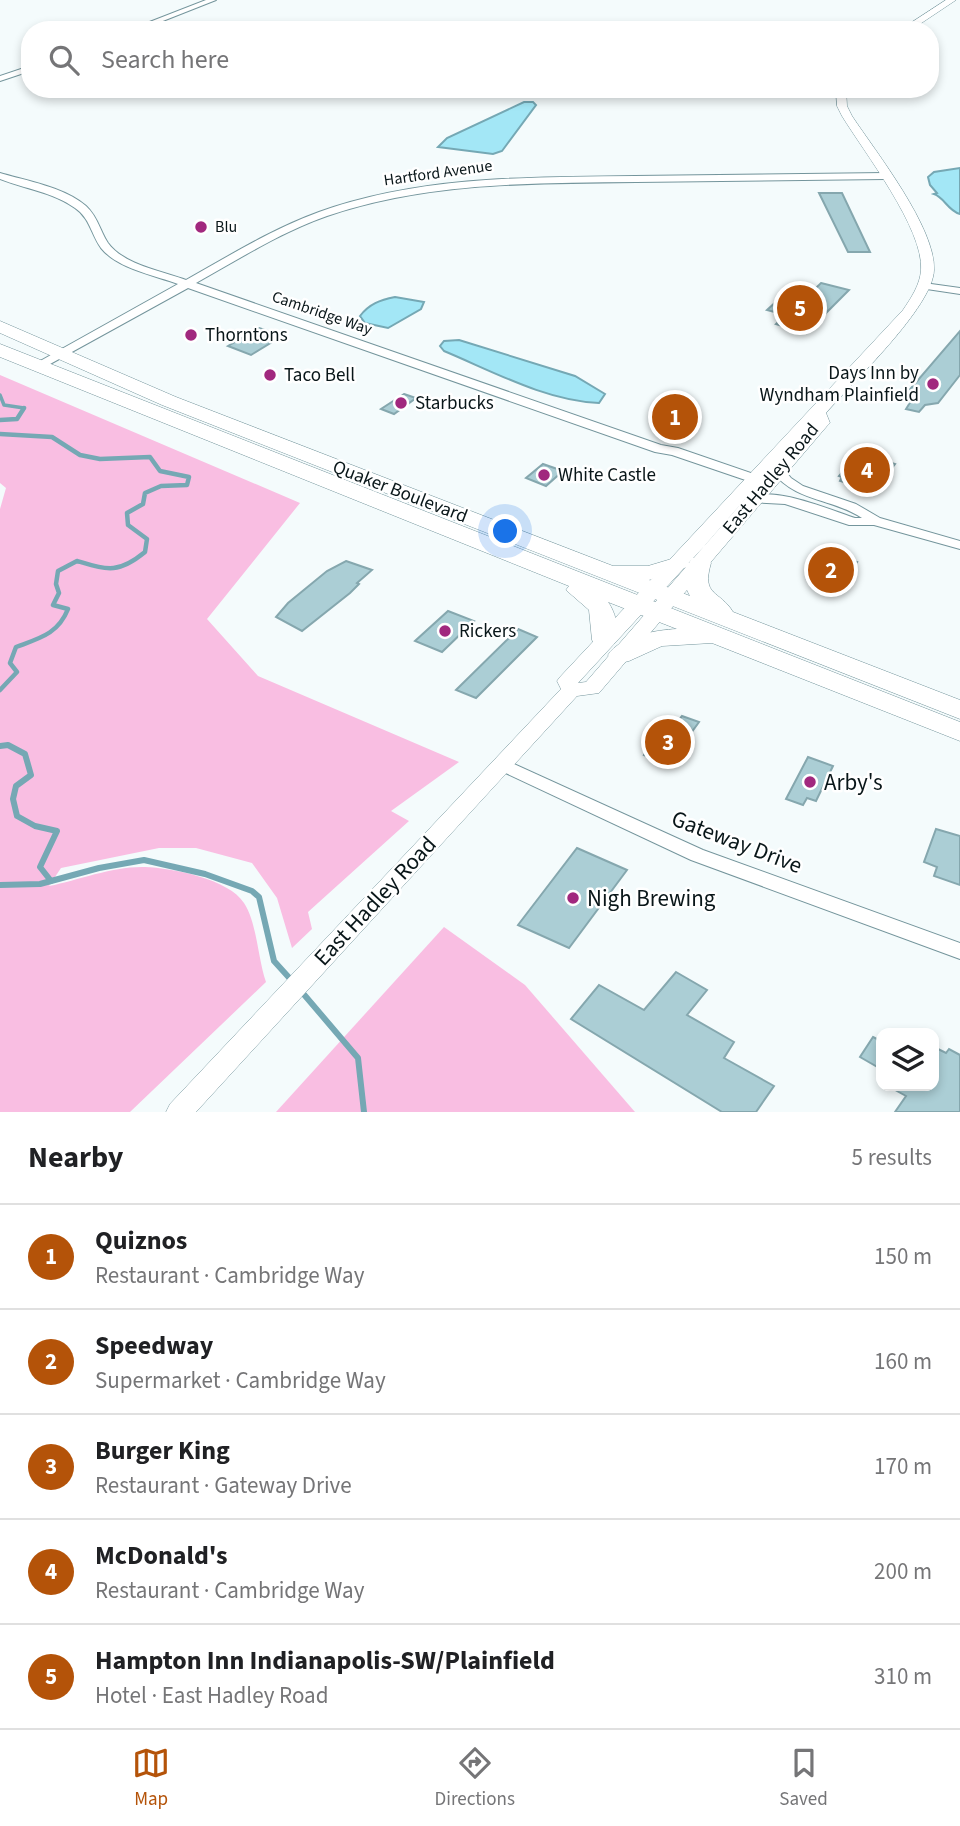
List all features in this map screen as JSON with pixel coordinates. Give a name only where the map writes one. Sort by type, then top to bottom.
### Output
[{"type":"main road","name":"Quaker Boulevard","points":[[0,326],[241,430],[593,567],[654,601]]},
{"type":"main road","name":"Quaker Boulevard","points":[[0,350],[530,562],[654,601],[727,630],[960,732]]},
{"type":"main road","points":[[530,562],[597,601],[604,613],[612,648],[661,636],[727,630],[711,604],[696,587],[689,563],[649,573],[593,567]]},
{"type":"main road","name":"Quaker Boulevard","points":[[727,630],[960,710]]},
{"type":"street","points":[[156,21],[212,0]]},
{"type":"street","points":[[918,21],[950,1]]},
{"type":"street","points":[[0,79],[21,71]]},
{"type":"street","points":[[842,98],[844,111],[923,239],[928,259],[925,286],[960,290]]},
{"type":"street","name":"Cambridge Way","points":[[0,176],[74,202],[88,214],[101,243],[109,252],[123,260],[659,449],[670,457],[728,477],[759,485],[791,486],[864,510],[875,521]]},
{"type":"street","name":"Hartford Avenue","points":[[37,367],[185,284],[307,220],[354,204],[418,189],[505,180],[885,176]]},
{"type":"street","name":"East Hadley Road","points":[[759,485],[807,419],[818,412],[909,312],[925,286]]},
{"type":"street","name":"East Hadley Road","points":[[179,1112],[571,690],[592,688],[612,648],[759,485],[822,423],[818,412]]},
{"type":"street","name":"Cambridge Way","points":[[759,485],[786,500],[854,523],[875,521],[960,545]]},
{"type":"street","name":"Gateway Drive","points":[[503,765],[697,855],[960,951]]},
{"type":"shaded area","points":[[0,375],[300,503],[207,619],[258,676],[459,762],[391,811],[409,821],[308,912],[312,929],[292,948],[277,898],[252,863],[196,848],[159,848],[61,868],[49,886],[133,867],[199,876],[226,887],[237,895],[252,921],[266,982],[130,1112],[0,1112],[0,509],[6,488],[0,483]]},
{"type":"shaded area","points":[[444,927],[525,985],[635,1112],[276,1112]]},
{"type":"water","points":[[524,102],[533,102],[536,105],[502,151],[493,154],[438,147],[447,138]]},
{"type":"water","points":[[960,168],[960,214],[934,194],[937,193],[930,185],[928,177],[934,172]]},
{"type":"water","points":[[395,297],[424,302],[421,309],[388,328],[365,323],[360,316],[375,303]]},
{"type":"water","points":[[459,340],[575,376],[605,394],[599,403],[579,401],[520,384],[444,351],[440,346],[444,341]]},
{"type":"building","points":[[819,193],[842,193],[870,252],[848,252]]},
{"type":"building","points":[[821,283],[849,290],[806,333],[776,324],[786,315],[767,310],[778,300],[797,306]]},
{"type":"building","points":[[259,328],[282,336],[251,355],[228,346]]},
{"type":"building","name":"Days Inn by Wyndham Plainfield","points":[[960,331],[960,375],[938,403],[925,405],[919,412],[906,409],[911,401],[905,400],[909,395],[906,394]]},
{"type":"building","name":"Starbucks","points":[[404,394],[416,398],[394,414],[381,409]]},
{"type":"building","points":[[859,453],[895,464],[874,491],[840,481],[842,477],[839,476]]},
{"type":"building","name":"White Castle","points":[[543,464],[563,471],[546,486],[526,478]]},
{"type":"building","points":[[828,552],[857,562],[837,589],[807,579]]},
{"type":"building","points":[[346,561],[372,570],[350,593],[302,631],[276,617],[288,603],[327,571]]},
{"type":"building","name":"Rickers","points":[[448,611],[474,621],[442,652],[415,641]]},
{"type":"building","name":"Rickers","points":[[518,629],[537,637],[476,698],[456,690]]},
{"type":"building","points":[[682,716],[699,722],[668,765],[644,755],[658,734],[665,737]]},
{"type":"building","name":"Arby's","points":[[808,757],[833,766],[816,801],[807,798],[803,805],[786,799]]},
{"type":"building","points":[[936,829],[960,836],[960,885],[934,876],[937,867],[924,862]]},
{"type":"building","name":"Nigh Brewing","points":[[577,848],[627,870],[569,948],[518,925]]},
{"type":"building","points":[[676,972],[707,990],[687,1015],[734,1042],[724,1058],[774,1086],[756,1112],[722,1112],[571,1019],[599,985],[644,1010]]},
{"type":"building","points":[[873,1037],[876,1038],[876,1066],[860,1057]]},
{"type":"building","points":[[949,1049],[960,1055],[960,1112],[895,1112],[906,1096],[897,1091],[939,1091],[939,1050],[946,1053]]},
{"type":"waterway","points":[[0,395],[4,405],[24,408]]},
{"type":"waterway","points":[[0,420],[17,419],[24,408]]},
{"type":"waterway","points":[[0,434],[52,437],[80,455],[100,459],[150,457],[160,471],[189,477],[187,485],[161,486],[145,493],[143,504],[127,513],[128,525],[147,539],[145,552],[136,559],[112,568],[77,561],[58,571],[56,584],[59,593],[53,605],[68,609],[53,630],[16,647],[10,663],[17,672],[0,690]]},
{"type":"waterway","points":[[0,746],[8,745],[25,754],[31,775],[16,786],[13,799],[17,816],[35,826],[57,831],[40,867],[51,881]]},
{"type":"waterway","points":[[0,885],[40,884],[99,868],[144,860],[205,874],[252,891],[259,897],[274,961],[293,982]]},
{"type":"waterway","points":[[301,991],[358,1058],[364,1112]]},
{"type":"place","name":"Blu","points":[[201,227]]},
{"type":"place","name":"Hampton Inn Indianapolis-SW/Plainfield","points":[[800,308]]},
{"type":"place","name":"Thorntons","points":[[191,335]]},
{"type":"place","name":"Taco Bell","points":[[270,375]]},
{"type":"place","name":"Days Inn by Wyndham Plainfield","points":[[933,384]]},
{"type":"place","name":"Starbucks","points":[[401,403]]},
{"type":"place","name":"Quiznos","points":[[675,417]]},
{"type":"place","name":"McDonald's","points":[[867,470]]},
{"type":"place","name":"White Castle","points":[[544,475]]},
{"type":"place","name":"Speedway","points":[[831,570]]},
{"type":"place","name":"Rickers","points":[[445,631]]},
{"type":"place","name":"Burger King","points":[[668,742]]},
{"type":"place","name":"Arby's","points":[[810,782]]},
{"type":"place","name":"Nigh Brewing","points":[[573,898]]}]
